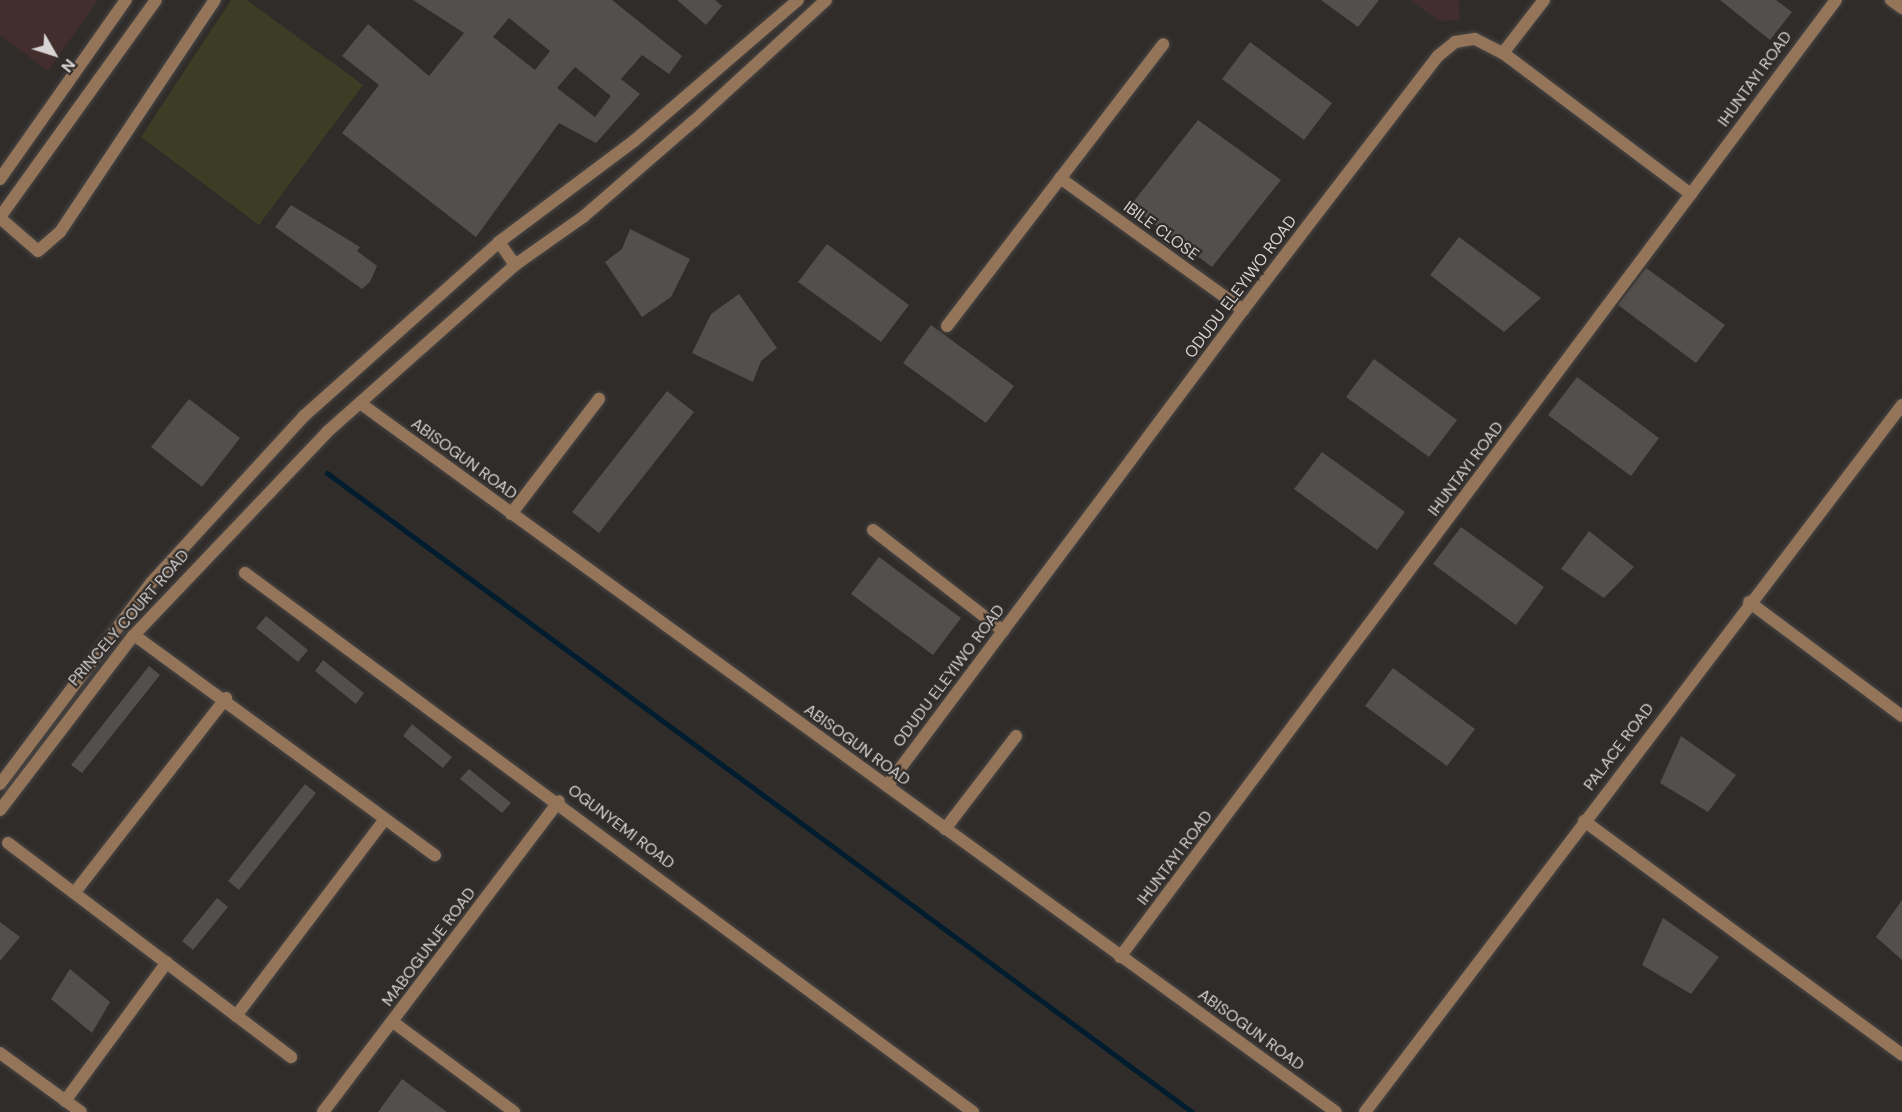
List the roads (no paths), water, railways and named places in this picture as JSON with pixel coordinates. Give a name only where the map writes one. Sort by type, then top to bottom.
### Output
[{"type":"street","points":[[0,180],[126,0]]},
{"type":"street","points":[[156,0],[0,218],[38,252],[67,223],[215,0]]},
{"type":"street","points":[[0,784],[151,584],[271,452],[500,242],[634,141],[798,0]]},
{"type":"street","name":"PRINCELY COURT ROAD","points":[[0,810],[134,635],[299,460],[515,265],[583,217],[826,0]]},
{"type":"street","points":[[1503,53],[1544,0]]},
{"type":"street","name":"IHUNTAYI ROAD","points":[[1120,957],[1836,0]]},
{"type":"street","points":[[1891,0],[1902,8]]},
{"type":"street","name":"ODUDU ELEYIWO ROAD","points":[[887,786],[1243,310],[1438,56],[1455,42],[1475,39],[1503,53],[1691,194]]},
{"type":"street","points":[[947,326],[1163,44]]},
{"type":"street","name":"IBILE CLOSE","points":[[1060,178],[1243,310]]},
{"type":"street","points":[[500,242],[515,265]]},
{"type":"street","points":[[511,514],[599,399]]},
{"type":"street","name":"ABISOGUN ROAD","points":[[360,403],[1336,1112]]},
{"type":"street","name":"PALACE ROAD","points":[[1365,1112],[1749,602],[1902,405]]},
{"type":"street","points":[[873,530],[1003,631]]},
{"type":"street","name":"OGUNYEMI ROAD","points":[[245,573],[559,801],[972,1112]]},
{"type":"street","points":[[1749,602],[1902,716]]},
{"type":"street","points":[[134,635],[226,698],[435,855]]},
{"type":"street","points":[[75,892],[226,698]]},
{"type":"street","points":[[945,829],[1016,736]]},
{"type":"street","name":"MABOGUNJE ROAD","points":[[323,1112],[559,801]]},
{"type":"street","points":[[236,1016],[385,819]]},
{"type":"street","points":[[1584,821],[1902,1054]]},
{"type":"street","points":[[8,843],[291,1058]]},
{"type":"street","points":[[66,1101],[167,962]]},
{"type":"street","points":[[393,1022],[514,1112]]},
{"type":"street","points":[[0,1053],[81,1112]]},
{"type":"waterway","points":[[327,473],[1192,1112]]}]
